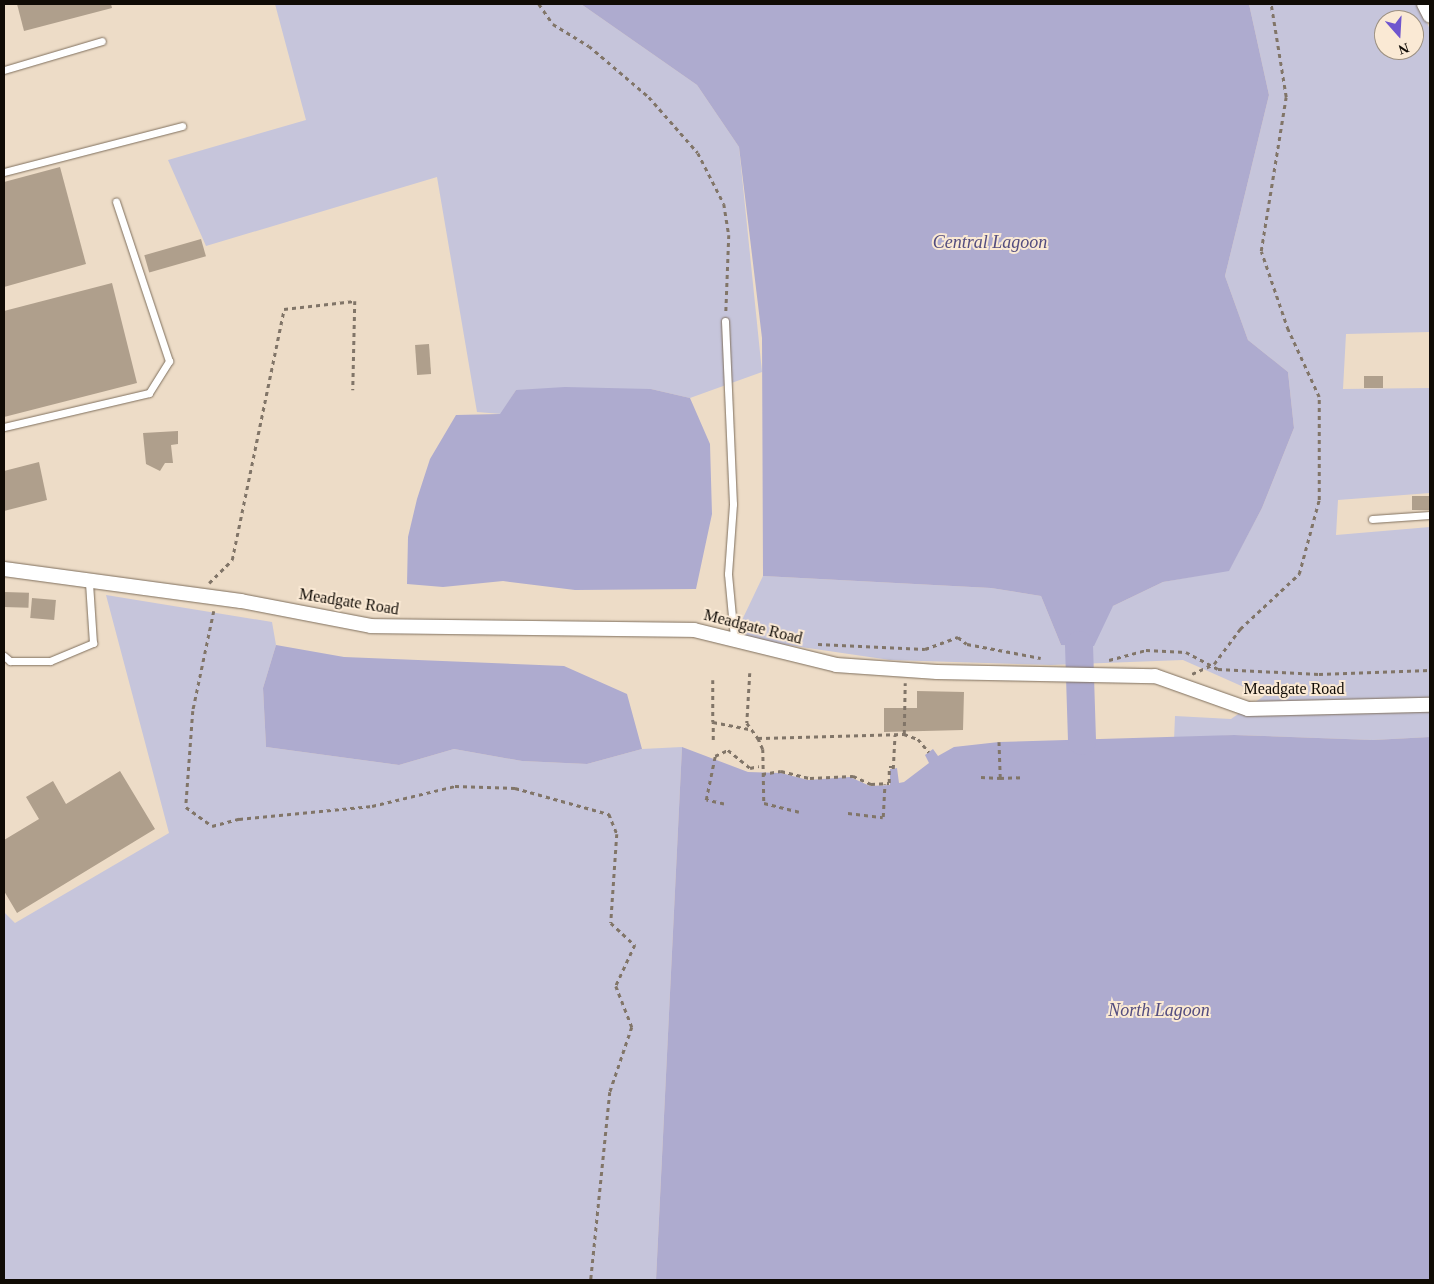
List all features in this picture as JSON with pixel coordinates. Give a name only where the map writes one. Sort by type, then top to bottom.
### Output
[{"type":"street","points":[[1424,4],[1430,16]]},
{"type":"street","name":"Meadgate Road","points":[[4,568],[89,582],[200,595],[371,626],[633,628],[734,637],[836,665],[905,669],[1051,675],[1103,667],[1155,676],[1248,709],[1430,704]]},
{"type":"lane","points":[[4,70],[102,42]]},
{"type":"lane","points":[[4,172],[182,126]]},
{"type":"lane","points":[[4,428],[131,400],[149,393],[169,361],[116,202]]},
{"type":"lane","points":[[725,321],[733,504],[728,574],[734,637]]},
{"type":"lane","points":[[1372,519],[1430,515]]},
{"type":"lane","points":[[4,656],[10,661],[50,660],[93,643],[89,582]]},
{"type":"path","points":[[539,4],[553,24],[589,46],[649,96],[698,153],[724,204],[729,236],[725,321]]},
{"type":"path","points":[[1174,682],[1214,664],[1240,629],[1299,574],[1319,500],[1319,397],[1288,330],[1261,251],[1286,97],[1271,4]]},
{"type":"path","points":[[200,595],[232,560],[284,309],[354,301],[353,390]]},
{"type":"path","points":[[218,598],[193,711],[187,771],[186,807],[212,826],[239,818],[372,806],[455,786],[515,788],[609,814],[617,834],[611,923],[634,945],[616,986],[632,1027],[610,1092],[591,1280]]},
{"type":"path","points":[[809,644],[925,649],[958,637],[967,644],[1051,660]]},
{"type":"path","points":[[1103,667],[1146,650],[1186,652],[1214,664],[1218,669],[1319,674],[1430,670]]},
{"type":"path","points":[[904,734],[905,669]]},
{"type":"path","points":[[750,673],[747,723],[758,738],[763,761],[764,803],[799,812]]},
{"type":"path","points":[[713,740],[714,680]]},
{"type":"path","points":[[713,722],[751,729]]},
{"type":"path","points":[[758,738],[904,734],[918,739],[929,752]]},
{"type":"path","points":[[762,774],[781,771],[810,778],[853,776],[872,784],[889,783],[888,767],[894,768],[895,735]]},
{"type":"path","points":[[999,742],[1000,778]]},
{"type":"path","points":[[724,804],[706,800],[715,756],[728,750],[750,768],[759,766]]},
{"type":"path","points":[[757,771],[763,761]]},
{"type":"path","points":[[981,777],[1023,777]]},
{"type":"path","points":[[848,813],[883,817],[885,784]]},
{"type":"shaded area","points":[[275,4],[581,4],[697,85],[739,147],[762,372],[690,398],[651,389],[516,390],[501,414],[477,412],[437,177],[206,246],[168,160],[306,120]]},
{"type":"shaded area","points":[[1249,4],[1420,4],[1422,10],[1374,10],[1374,60],[1424,60],[1424,14],[1430,30],[1430,332],[1346,334],[1343,389],[1430,388],[1430,493],[1338,500],[1336,535],[1430,527],[1430,737],[1373,740],[1234,735],[1174,740],[1175,716],[1231,719],[1264,696],[1183,660],[1051,665],[890,660],[734,637],[763,576],[991,588],[1041,596],[1061,645],[1113,606],[1163,582],[1229,570],[1262,508],[1294,428],[1288,372],[1248,340],[1225,276],[1269,95]]},
{"type":"shaded area","points":[[106,595],[272,622],[276,645],[263,688],[266,747],[399,765],[454,749],[522,761],[587,764],[642,749],[682,747],[656,1280],[4,1280],[4,912],[15,923],[169,833]]},
{"type":"water","name":"Central Lagoon","points":[[581,4],[1249,4],[1269,95],[1225,276],[1248,340],[1288,372],[1294,428],[1262,508],[1229,571],[1163,582],[1113,606],[1094,646],[1061,645],[1041,596],[991,588],[763,576],[762,338],[739,147],[697,85]]},
{"type":"water","points":[[565,387],[651,389],[690,398],[710,444],[712,514],[696,589],[575,590],[503,581],[443,587],[407,584],[408,537],[417,499],[430,459],[456,415],[500,414],[516,390]]},
{"type":"water","points":[[276,645],[344,657],[564,666],[627,694],[642,749],[587,764],[522,761],[454,749],[399,765],[266,747],[263,688]]},
{"type":"water","name":"North Lagoon","points":[[1234,735],[1373,740],[1430,737],[1430,1280],[656,1280],[682,747],[748,772],[781,773],[808,780],[850,777],[870,786],[890,785],[890,769],[897,768],[899,783],[904,782],[929,763],[925,755],[933,749],[938,756],[954,747],[999,742]]},
{"type":"building","points":[[17,4],[111,4],[112,8],[24,31]]},
{"type":"building","points":[[60,167],[86,264],[4,287],[4,182]]},
{"type":"building","points":[[201,239],[206,256],[149,273],[144,255]]},
{"type":"building","points":[[112,283],[137,383],[4,417],[4,311]]},
{"type":"building","points":[[429,344],[431,374],[417,375],[415,345]]},
{"type":"building","points":[[1364,376],[1383,376],[1383,388],[1364,388]]},
{"type":"building","points":[[178,431],[178,444],[171,445],[173,463],[165,463],[160,471],[146,464],[143,433]]},
{"type":"building","points":[[39,462],[47,500],[4,511],[4,471]]},
{"type":"building","points":[[1412,496],[1430,496],[1430,510],[1412,510]]},
{"type":"building","points":[[4,592],[29,593],[28,608],[4,607]]},
{"type":"building","points":[[32,598],[56,600],[54,620],[30,618]]},
{"type":"building","points":[[917,691],[964,692],[963,730],[884,732],[884,708],[917,708]]},
{"type":"building","points":[[120,771],[155,829],[17,913],[4,891],[4,840],[39,819],[26,797],[53,781],[66,804]]},
{"type":"waterway","points":[[1079,645],[1082,741]]}]
